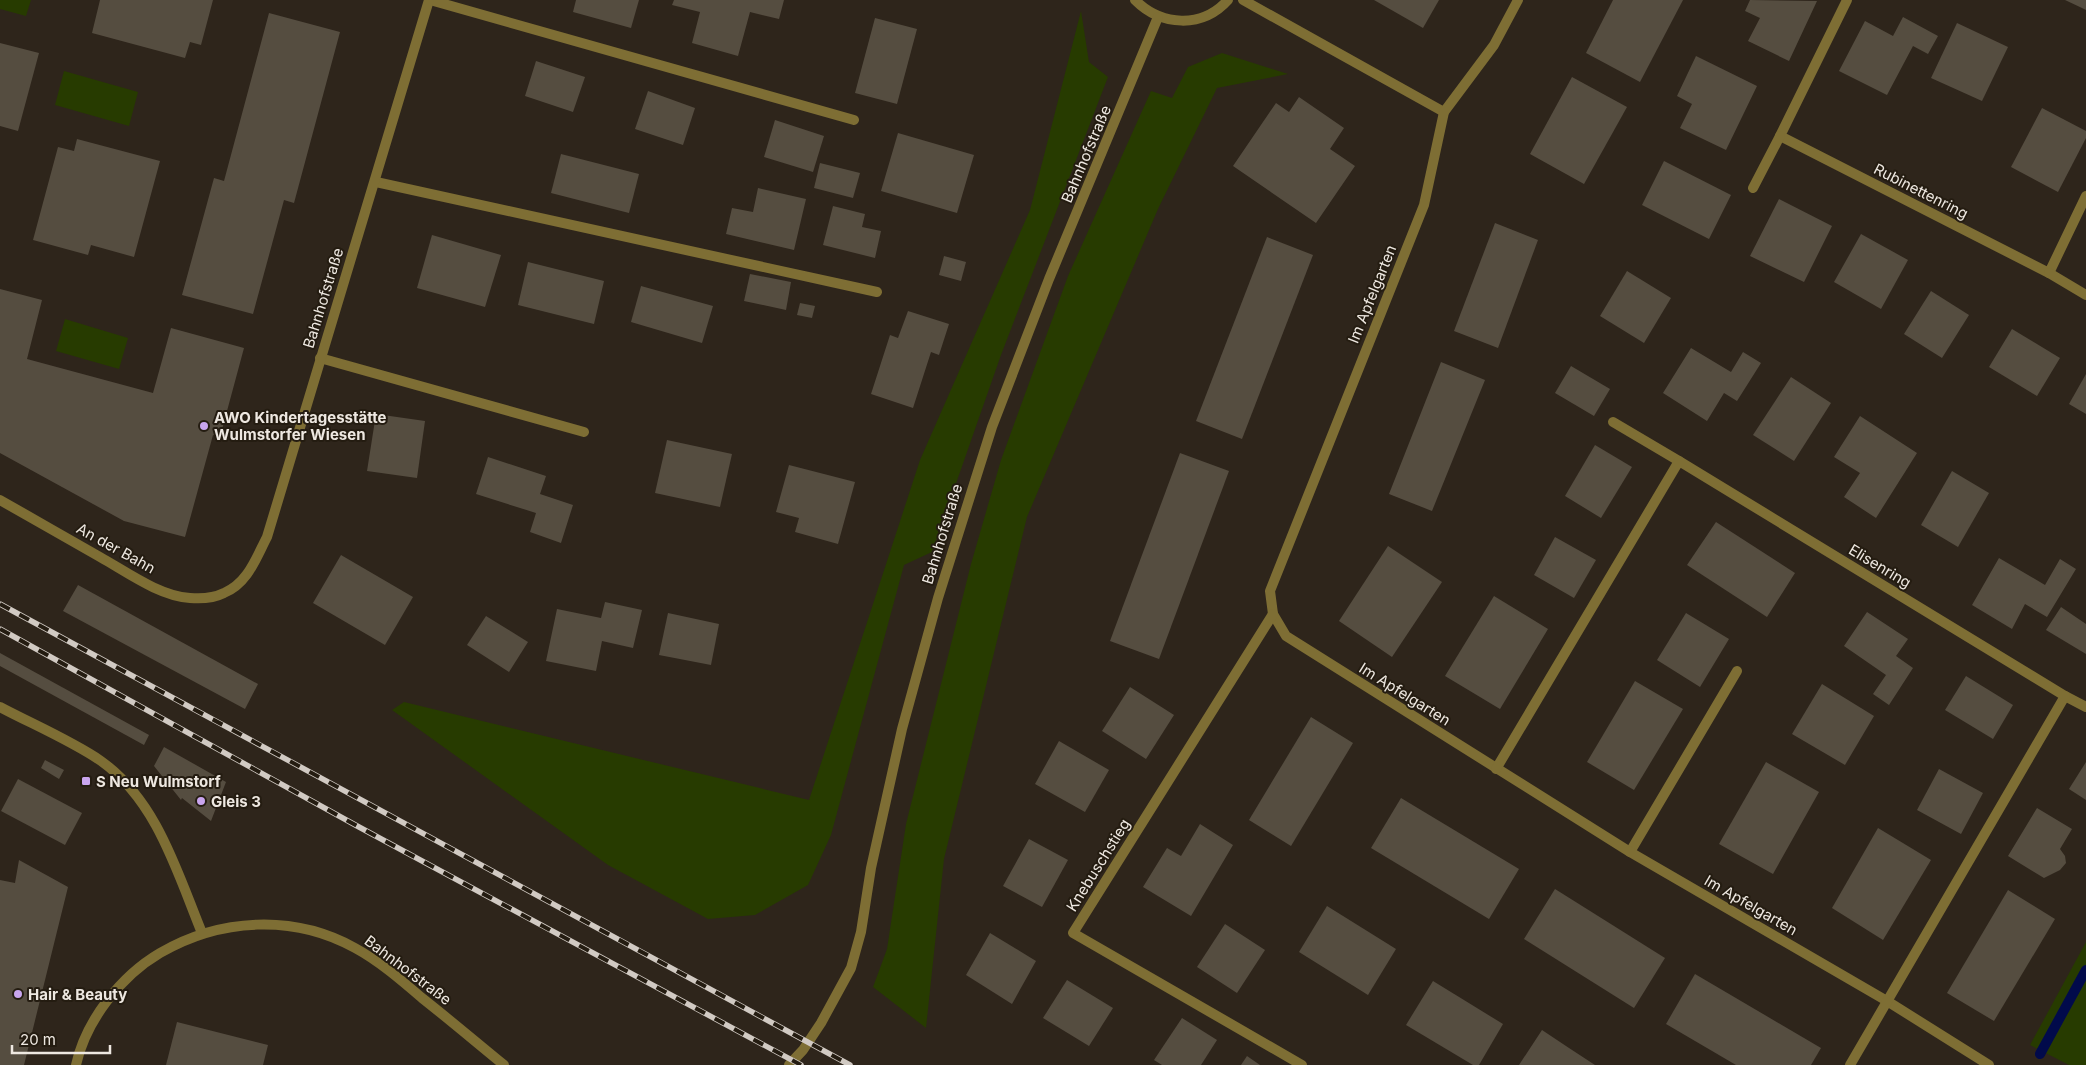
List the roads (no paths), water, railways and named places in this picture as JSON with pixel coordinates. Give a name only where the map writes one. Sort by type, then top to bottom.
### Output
[{"type":"street","points":[[429,0],[854,120]]},
{"type":"street","name":"Bahnhofstraße","points":[[225,593],[240,583],[252,568],[267,537],[320,358],[376,182],[429,0]]},
{"type":"street","points":[[1135,0],[1144,9],[1158,17],[1174,21],[1191,21],[1207,16],[1222,7],[1228,0]]},
{"type":"street","points":[[1243,0],[1444,112]]},
{"type":"street","name":"Im Apfelgarten","points":[[1518,0],[1494,45],[1444,112],[1424,205],[1270,591],[1273,614],[1286,636],[1496,769],[1630,852],[1887,1001],[1988,1065]]},
{"type":"street","points":[[1753,188],[1847,0]]},
{"type":"street","name":"Bahnhofstraße","points":[[789,1065],[803,1050],[821,1023],[851,968],[861,932],[871,868],[902,729],[938,598],[992,427],[1049,279],[1158,17]]},
{"type":"street","name":"Rubinettenring","points":[[1780,136],[2049,273],[2086,295]]},
{"type":"street","points":[[376,182],[877,292]]},
{"type":"street","points":[[2049,273],[2086,196]]},
{"type":"street","points":[[320,358],[584,432]]},
{"type":"street","name":"Elisenring","points":[[1613,422],[2086,707]]},
{"type":"street","points":[[1496,769],[1679,462]]},
{"type":"street","name":"An der Bahn","points":[[0,500],[133,576],[168,592],[189,598],[211,598],[225,593]]},
{"type":"street","name":"Knebuschstieg","points":[[1273,614],[1073,933],[1302,1065]]},
{"type":"street","points":[[1630,852],[1737,671]]},
{"type":"street","points":[[1850,1065],[2065,696]]},
{"type":"street","points":[[0,706],[99,760],[138,796],[152,818],[202,934]]},
{"type":"street","name":"Bahnhofstraße","points":[[76,1065],[99,1012],[123,980],[149,960],[172,946],[202,934],[246,924],[277,924],[309,928],[355,948],[394,975],[504,1065]]},
{"type":"waterway","points":[[2040,1054],[2086,970]]},
{"type":"railway","points":[[0,604],[850,1065]]},
{"type":"railway","points":[[0,629],[359,827],[801,1065]]},
{"type":"place","name":"AWO Kindertagesstätte Wulmstorfer Wiesen","points":[[204,426]]},
{"type":"place","name":"S Neu Wulmstorf","points":[[86,781]]},
{"type":"place","name":"Gleis 3","points":[[201,801]]},
{"type":"place","name":"Hair & Beauty","points":[[18,994]]}]
